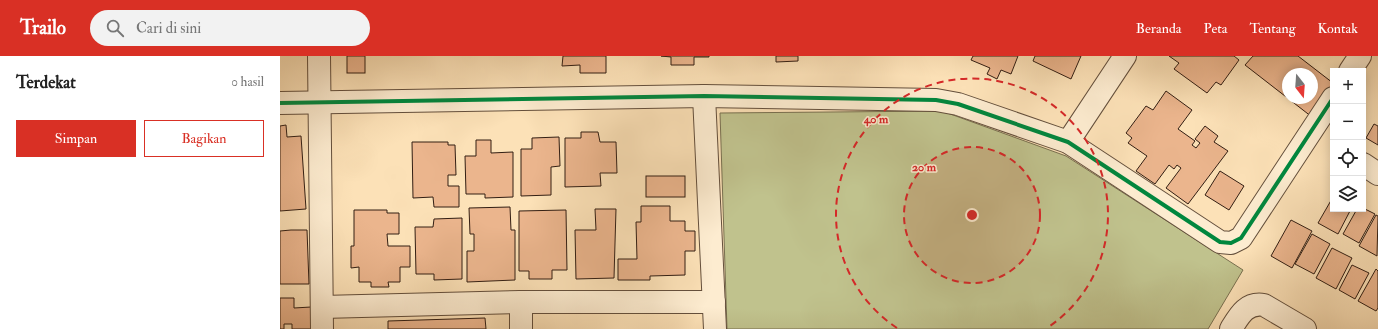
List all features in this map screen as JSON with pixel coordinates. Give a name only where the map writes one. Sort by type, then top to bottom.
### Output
[{"type":"street","points":[[318,56],[322,329]]},
{"type":"street","points":[[1068,142],[1125,56]]},
{"type":"street","points":[[1352,68],[1360,56]]},
{"type":"street","points":[[704,96],[715,329]]},
{"type":"street","points":[[280,103],[318,101],[704,96],[936,100],[958,104],[1068,142],[1220,242],[1231,243],[1242,238],[1330,103]]},
{"type":"street","points":[[1366,166],[1378,174]]},
{"type":"street","points":[[322,307],[521,302],[714,302]]},
{"type":"street","points":[[520,329],[521,302]]},
{"type":"street","points":[[1230,329],[1243,311],[1252,305],[1258,304],[1264,305],[1305,329]]},
{"type":"green space","points":[[942,111],[1066,156],[1243,270],[1208,329],[727,329],[720,113]]},
{"type":"building","points":[[347,56],[365,56],[365,73],[347,73]]},
{"type":"building","points":[[563,56],[606,56],[606,73],[580,73],[580,65],[562,66]]},
{"type":"building","points":[[661,56],[709,57],[694,57],[694,65],[671,65],[671,57]]},
{"type":"building","points":[[776,56],[798,56],[798,61],[776,62]]},
{"type":"building","points":[[973,56],[1018,56],[1011,74],[1001,70],[997,79],[987,74],[990,68],[971,60]]},
{"type":"building","points":[[1035,56],[1081,56],[1071,79],[1033,61]]},
{"type":"building","points":[[1169,56],[1234,56],[1239,60],[1221,85],[1216,82],[1207,93],[1174,69],[1179,63]]},
{"type":"building","points":[[1253,56],[1298,56],[1314,68],[1282,68],[1282,94],[1245,65]]},
{"type":"building","points":[[1318,71],[1330,81],[1330,94],[1312,117],[1295,104],[1318,104]]},
{"type":"building","points":[[1166,91],[1192,110],[1178,129],[1195,141],[1192,145],[1196,148],[1200,143],[1195,139],[1205,126],[1218,136],[1214,142],[1228,151],[1188,204],[1166,188],[1181,168],[1177,165],[1174,169],[1169,165],[1155,184],[1136,171],[1147,156],[1128,143],[1132,138],[1126,133],[1146,106],[1153,110]]},
{"type":"building","points":[[1374,124],[1378,126],[1378,145],[1366,138]]},
{"type":"building","points":[[286,125],[287,137],[301,136],[306,209],[280,211],[280,126]]},
{"type":"building","points":[[581,132],[598,132],[600,142],[616,142],[617,173],[600,173],[601,186],[565,187],[565,138],[581,138]]},
{"type":"building","points":[[559,137],[560,166],[551,167],[551,195],[521,196],[521,149],[532,149],[532,138]]},
{"type":"building","points":[[476,140],[491,140],[491,153],[513,152],[513,197],[485,198],[485,194],[466,194],[465,156],[476,156]]},
{"type":"building","points":[[412,142],[448,142],[448,145],[455,145],[456,175],[448,175],[448,186],[459,186],[459,207],[434,207],[433,197],[413,198]]},
{"type":"building","points":[[1220,171],[1244,186],[1229,210],[1205,195]]},
{"type":"building","points":[[646,176],[685,176],[685,197],[646,197]]},
{"type":"building","points":[[1330,202],[1330,212],[1349,212],[1338,234],[1318,223]]},
{"type":"building","points":[[641,206],[670,206],[670,221],[685,221],[685,231],[695,231],[695,251],[685,251],[685,275],[650,276],[650,280],[618,280],[618,259],[637,259],[636,222],[641,222]]},
{"type":"building","points":[[510,207],[511,230],[515,230],[515,280],[467,282],[467,251],[474,251],[474,234],[470,234],[469,208]]},
{"type":"building","points":[[595,209],[616,209],[614,278],[576,279],[575,230],[596,230]]},
{"type":"building","points":[[354,210],[387,210],[387,213],[399,213],[399,234],[387,234],[388,246],[410,246],[410,267],[400,267],[400,282],[388,282],[389,287],[371,287],[371,282],[359,282],[359,267],[351,268],[351,246],[354,246]]},
{"type":"building","points":[[566,210],[567,270],[552,270],[552,279],[529,279],[529,271],[519,271],[519,211]]},
{"type":"building","points":[[1366,210],[1375,214],[1359,243],[1343,234],[1355,212],[1366,212]]},
{"type":"building","points":[[1376,215],[1378,216],[1377,256],[1359,246]]},
{"type":"building","points":[[462,218],[462,279],[434,280],[434,274],[416,274],[415,227],[433,227],[434,219]]},
{"type":"building","points":[[1291,220],[1312,231],[1292,268],[1271,256]]},
{"type":"building","points":[[307,230],[309,284],[280,284],[280,231]]},
{"type":"building","points":[[1312,234],[1330,244],[1314,274],[1295,264]]},
{"type":"building","points":[[1332,248],[1352,258],[1336,289],[1316,278]]},
{"type":"building","points":[[1352,265],[1369,273],[1355,299],[1339,290]]},
{"type":"building","points":[[1376,269],[1378,271],[1378,308],[1376,311],[1358,301]]},
{"type":"building","points":[[280,298],[294,298],[294,308],[311,307],[311,329],[292,329],[292,324],[284,324],[284,329],[280,329]]},
{"type":"building","points":[[485,318],[486,329],[388,329],[388,321]]},
{"type":"cycle path","points":[[280,103],[704,96],[936,100],[958,104],[1068,142],[1220,242],[1231,243],[1241,238],[1330,103]]}]
